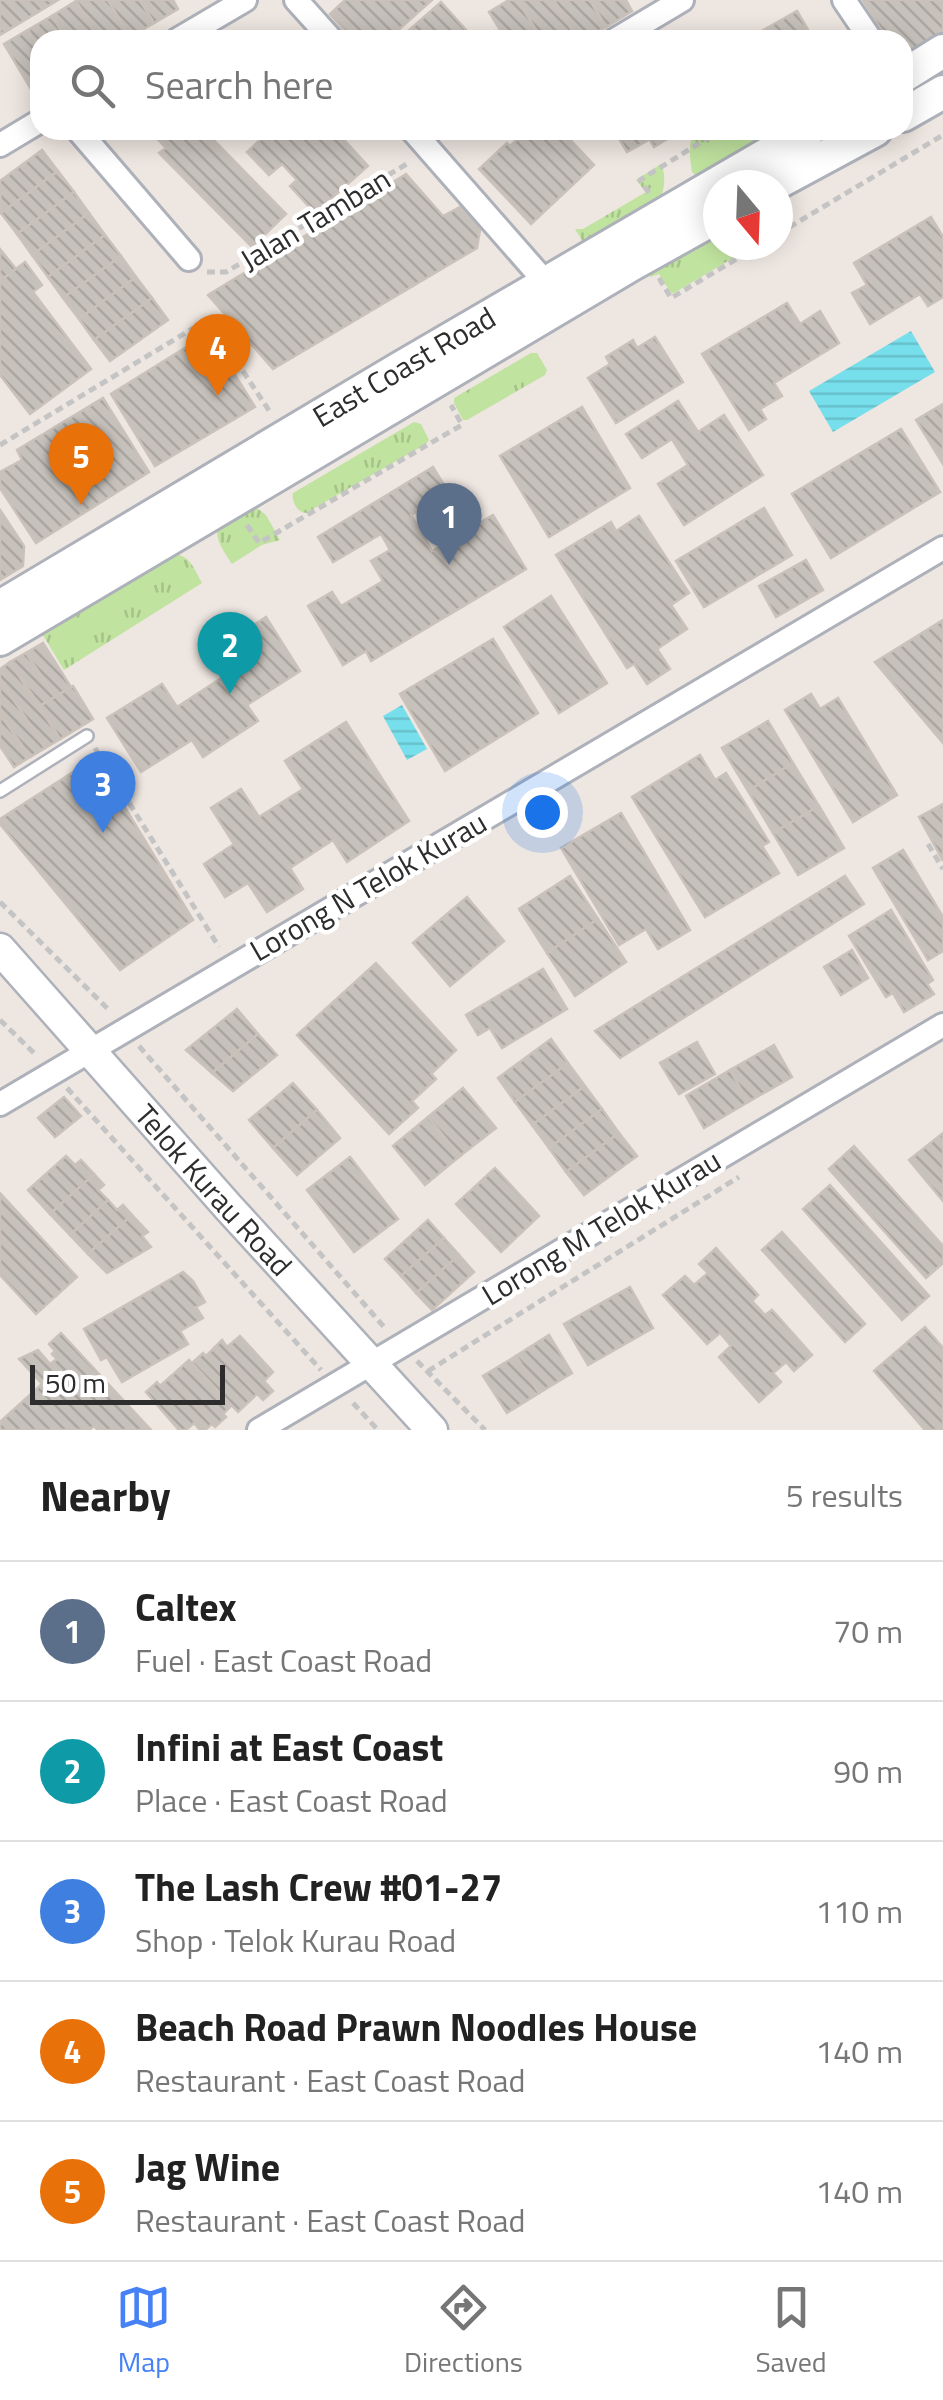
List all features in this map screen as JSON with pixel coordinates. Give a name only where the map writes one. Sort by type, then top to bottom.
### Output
[{"type":"main road","points":[[913,70],[943,52]]},
{"type":"main road","name":"East Coast Road","points":[[0,638],[556,294],[794,140]]},
{"type":"main road","points":[[793,174],[856,140]]},
{"type":"main road","name":"East Coast Road","points":[[0,606],[286,436],[556,294],[703,223]]},
{"type":"street","points":[[194,30],[244,0]]},
{"type":"street","points":[[296,0],[323,30]]},
{"type":"street","points":[[632,30],[682,0]]},
{"type":"street","points":[[844,0],[864,30]]},
{"type":"street","points":[[0,145],[30,127]]},
{"type":"street","points":[[87,140],[190,259]]},
{"type":"street","points":[[421,140],[556,294]]},
{"type":"street","name":"Lorong N Telok Kurau","points":[[0,1104],[943,548]]},
{"type":"street","name":"Telok Kurau Road","points":[[0,949],[74,1060]]},
{"type":"street","name":"Telok Kurau Road","points":[[0,982],[220,1216],[356,1373],[416,1430]]},
{"type":"street","name":"Lorong M Telok Kurau","points":[[259,1430],[943,1025]]},
{"type":"street","name":"Telok Kurau Road","points":[[356,1373],[432,1430]]},
{"type":"lane","points":[[0,790],[88,736]]},
{"type":"path","points":[[793,225],[943,135]]},
{"type":"path","name":"Jalan Tamban","points":[[190,259],[206,272],[226,272],[430,150]]},
{"type":"path","points":[[0,444],[197,326],[214,329],[286,436]]},
{"type":"path","points":[[245,523],[259,543],[462,424],[448,398]]},
{"type":"path","points":[[88,736],[222,952],[228,968]]},
{"type":"path","points":[[928,844],[943,869]]},
{"type":"path","points":[[0,902],[126,1029],[401,1345],[485,1430]]},
{"type":"path","points":[[0,1020],[74,1060],[356,1373],[378,1430]]},
{"type":"path","points":[[428,1371],[746,1172]]},
{"type":"green space","points":[[691,140],[765,140],[711,170],[703,170],[698,177],[692,172]]},
{"type":"green space","points":[[661,164],[664,184],[658,204],[583,242],[575,229],[583,229],[646,192],[636,180]]},
{"type":"green space","points":[[703,239],[703,260],[730,260],[674,293],[659,274],[650,277],[650,270]]},
{"type":"green space","points":[[537,353],[547,370],[545,375],[463,420],[454,398]]},
{"type":"green space","points":[[414,422],[421,424],[429,440],[426,444],[306,513],[297,509],[293,493]]},
{"type":"green space","points":[[254,506],[266,515],[280,540],[262,545],[232,564],[219,541],[219,527]]},
{"type":"green space","points":[[170,554],[186,559],[202,583],[64,670],[38,627]]},
{"type":"water","points":[[911,331],[935,372],[833,432],[809,391]]},
{"type":"water","points":[[402,705],[427,749],[407,760],[383,716]]},
{"type":"building","points":[[0,0],[58,0],[0,35]]},
{"type":"building","points":[[108,0],[126,30],[93,30],[76,1]]},
{"type":"building","points":[[108,0],[140,0],[154,23],[142,30],[126,30]]},
{"type":"building","points":[[140,0],[173,0],[178,9],[154,23]]},
{"type":"building","points":[[345,0],[432,0],[398,30],[344,30],[330,14]]},
{"type":"building","points":[[509,0],[518,0],[536,30],[500,30],[489,12]]},
{"type":"building","points":[[518,0],[554,0],[572,30],[536,30]]},
{"type":"building","points":[[554,0],[590,0],[606,27],[572,30]]},
{"type":"building","points":[[590,0],[626,0],[632,11],[606,27]]},
{"type":"building","points":[[863,0],[943,0],[943,32],[913,50],[913,30],[881,30]]},
{"type":"building","points":[[76,1],[93,30],[61,30],[52,16]]},
{"type":"building","points":[[441,2],[466,30],[409,30]]},
{"type":"building","points":[[797,11],[808,30],[764,30]]},
{"type":"building","points":[[52,16],[61,30],[30,30],[30,33],[28,30]]},
{"type":"building","points":[[28,30],[30,33],[30,87],[4,44]]},
{"type":"building","points":[[158,140],[214,140],[286,214],[252,247],[159,153],[166,148]]},
{"type":"building","points":[[260,140],[344,140],[368,166],[315,213],[290,186],[297,180],[282,164],[269,175],[247,152]]},
{"type":"building","points":[[516,140],[570,140],[594,165],[531,224],[479,169],[507,143],[510,146]]},
{"type":"building","points":[[620,140],[648,140],[627,152]]},
{"type":"building","points":[[42,150],[58,171],[1,213],[0,181]]},
{"type":"building","points":[[58,171],[74,192],[17,234],[1,213]]},
{"type":"building","points":[[406,174],[443,216],[460,207],[480,230],[477,248],[273,369],[208,295]]},
{"type":"building","points":[[74,192],[89,213],[32,255],[17,234]]},
{"type":"building","points":[[89,213],[105,235],[48,277],[32,255]]},
{"type":"building","points":[[931,217],[943,237],[943,297],[928,306],[920,294],[870,324],[852,293],[867,285],[854,263]]},
{"type":"building","points":[[105,235],[121,256],[63,298],[48,277]]},
{"type":"building","points":[[0,249],[16,269],[0,281]]},
{"type":"building","points":[[121,256],[136,277],[79,319],[63,298]]},
{"type":"building","points":[[25,262],[42,285],[33,292],[91,369],[30,414],[0,375],[0,281]]},
{"type":"building","points":[[136,277],[152,298],[94,340],[79,319]]},
{"type":"building","points":[[152,298],[168,320],[110,361],[94,340]]},
{"type":"building","points":[[787,303],[800,324],[820,311],[839,343],[774,383],[782,396],[760,409],[766,419],[749,430],[702,354]]},
{"type":"building","points":[[209,333],[255,407],[155,466],[111,394]]},
{"type":"building","points":[[655,337],[683,382],[616,423],[588,378],[610,364],[606,357],[633,340],[637,348]]},
{"type":"building","points":[[103,398],[149,472],[36,543],[0,488],[0,472],[22,460],[17,450]]},
{"type":"building","points":[[678,401],[698,432],[724,415],[763,475],[684,525],[658,484],[688,465],[672,439],[642,458],[626,434]]},
{"type":"building","points":[[943,404],[943,464],[916,420]]},
{"type":"building","points":[[582,407],[630,488],[549,537],[500,456]]},
{"type":"building","points":[[901,429],[940,492],[831,558],[792,494]]},
{"type":"building","points":[[433,467],[449,493],[411,515],[432,551],[493,515],[526,569],[371,661],[366,651],[343,665],[308,606],[332,592],[341,606],[383,581],[371,561],[390,550],[381,534],[333,562],[318,537]]},
{"type":"building","points":[[764,508],[792,555],[704,607],[676,561]]},
{"type":"building","points":[[0,510],[24,546],[23,566],[0,580]]},
{"type":"building","points":[[639,516],[689,593],[671,605],[687,629],[657,649],[670,669],[647,684],[634,664],[627,668],[556,555],[611,522],[616,531]]},
{"type":"building","points":[[806,560],[823,590],[776,617],[759,586]]},
{"type":"building","points":[[551,596],[607,683],[559,713],[504,627]]},
{"type":"building","points":[[266,617],[300,671],[247,705],[258,721],[203,757],[192,740],[141,772],[107,718],[162,684],[177,707],[229,673],[214,650]]},
{"type":"building","points":[[943,620],[943,743],[875,662]]},
{"type":"building","points":[[493,639],[538,713],[445,771],[400,694]]},
{"type":"building","points":[[43,643],[71,687],[55,697],[26,653]]},
{"type":"building","points":[[26,653],[55,697],[40,706],[10,662]]},
{"type":"building","points":[[10,662],[60,739],[45,748],[0,679],[0,669]]},
{"type":"building","points":[[0,679],[45,748],[30,757],[0,714]]},
{"type":"building","points":[[73,686],[93,719],[60,739],[40,706]]},
{"type":"building","points":[[811,694],[820,709],[838,698],[897,795],[853,822],[785,710]]},
{"type":"building","points":[[0,714],[30,757],[14,767],[0,746]]},
{"type":"building","points":[[768,721],[793,763],[748,791],[722,748]]},
{"type":"building","points":[[346,722],[409,821],[347,862],[333,840],[290,868],[303,889],[267,912],[248,883],[225,897],[204,864],[234,844],[211,808],[241,789],[259,817],[303,789],[285,761]]},
{"type":"building","points":[[700,755],[715,780],[726,773],[769,842],[762,846],[779,873],[705,917],[632,797]]},
{"type":"building","points":[[95,758],[193,920],[120,970],[0,824],[0,819]]},
{"type":"building","points":[[793,763],[819,806],[773,833],[748,791]]},
{"type":"building","points":[[943,804],[943,861],[919,817]]},
{"type":"building","points":[[819,806],[844,848],[798,875],[773,833]]},
{"type":"building","points":[[621,813],[690,930],[658,949],[646,929],[619,945],[561,848]]},
{"type":"building","points":[[903,850],[943,917],[943,951],[928,960],[873,868]]},
{"type":"building","points":[[570,876],[598,919],[547,953],[519,909]]},
{"type":"building","points":[[845,876],[864,904],[620,1058],[595,1031]]},
{"type":"building","points":[[467,897],[504,941],[450,986],[413,943]]},
{"type":"building","points":[[891,910],[933,980],[927,984],[934,994],[904,1012],[893,993],[886,997],[849,936]]},
{"type":"building","points":[[598,919],[626,962],[575,996],[547,953]]},
{"type":"building","points":[[852,950],[868,978],[841,995],[824,967]]},
{"type":"building","points":[[376,963],[456,1050],[431,1074],[436,1079],[412,1101],[418,1108],[389,1134],[297,1035]]},
{"type":"building","points":[[543,969],[567,1009],[502,1048],[490,1028],[478,1035],[466,1015]]},
{"type":"building","points":[[237,1009],[258,1034],[212,1073],[186,1050]]},
{"type":"building","points":[[258,1034],[277,1055],[233,1091],[212,1073]]},
{"type":"building","points":[[551,1039],[568,1063],[515,1102],[498,1078]]},
{"type":"building","points":[[697,1042],[715,1074],[679,1094],[660,1063]]},
{"type":"building","points":[[774,1045],[792,1077],[748,1102],[730,1070]]},
{"type":"building","points":[[568,1063],[585,1086],[532,1125],[515,1102]]},
{"type":"building","points":[[730,1070],[748,1102],[704,1128],[686,1096]]},
{"type":"building","points":[[293,1083],[317,1110],[273,1148],[249,1120]]},
{"type":"building","points":[[585,1086],[602,1109],[549,1148],[532,1125]]},
{"type":"building","points":[[463,1088],[496,1128],[460,1156],[428,1117]]},
{"type":"building","points":[[64,1097],[81,1116],[55,1137],[38,1118]]},
{"type":"building","points":[[602,1109],[619,1133],[566,1172],[549,1148]]},
{"type":"building","points":[[317,1110],[340,1138],[297,1175],[273,1148]]},
{"type":"building","points":[[428,1117],[460,1156],[425,1185],[393,1146]]},
{"type":"building","points":[[619,1133],[637,1156],[584,1195],[566,1172]]},
{"type":"building","points":[[943,1133],[943,1201],[909,1160]]},
{"type":"building","points":[[854,1146],[943,1246],[943,1263],[926,1278],[829,1169]]},
{"type":"building","points":[[66,1156],[75,1165],[81,1160],[94,1174],[50,1214],[28,1190]]},
{"type":"building","points":[[350,1157],[398,1219],[354,1252],[307,1190]]},
{"type":"building","points":[[495,1168],[539,1216],[501,1252],[456,1204]]},
{"type":"building","points":[[94,1174],[104,1185],[98,1190],[108,1200],[70,1235],[50,1214]]},
{"type":"building","points":[[830,1185],[929,1296],[902,1320],[803,1209]]},
{"type":"building","points":[[0,1193],[77,1277],[56,1296],[0,1235]]},
{"type":"building","points":[[108,1200],[117,1210],[123,1205],[132,1215],[88,1254],[70,1235]]},
{"type":"building","points":[[132,1215],[148,1232],[142,1236],[151,1247],[107,1273],[88,1254]]},
{"type":"building","points":[[428,1220],[444,1238],[401,1276],[385,1259]]},
{"type":"building","points":[[782,1232],[865,1324],[845,1342],[762,1250]]},
{"type":"building","points":[[0,1235],[56,1296],[36,1314],[0,1275]]},
{"type":"building","points":[[444,1238],[459,1255],[416,1293],[401,1276]]},
{"type":"building","points":[[716,1248],[758,1295],[752,1301],[765,1315],[772,1310],[812,1355],[794,1371],[786,1362],[773,1373],[781,1382],[759,1402],[719,1357],[731,1346],[720,1333],[707,1344],[663,1295],[685,1276],[694,1285],[708,1273],[699,1264]]},
{"type":"building","points":[[459,1255],[474,1272],[432,1310],[416,1293]]},
{"type":"building","points":[[183,1272],[205,1302],[196,1307],[203,1318],[180,1331],[188,1344],[122,1382],[107,1357],[101,1360],[84,1329]]},
{"type":"building","points":[[630,1287],[653,1328],[588,1365],[564,1324]]},
{"type":"building","points":[[925,1327],[943,1348],[943,1430],[925,1430],[874,1371]]},
{"type":"building","points":[[61,1333],[151,1430],[98,1430],[94,1426],[89,1430],[0,1430],[0,1422],[42,1384],[19,1359],[38,1350],[50,1364],[57,1359],[49,1344]]},
{"type":"building","points":[[549,1335],[572,1373],[539,1393],[516,1356]]},
{"type":"building","points":[[240,1336],[273,1372],[264,1381],[273,1391],[263,1400],[214,1348],[222,1340],[227,1347]]},
{"type":"building","points":[[214,1348],[257,1394],[238,1412],[192,1363]]},
{"type":"building","points":[[516,1356],[539,1393],[507,1413],[483,1376]]},
{"type":"building","points":[[189,1360],[231,1406],[215,1427],[170,1377]]},
{"type":"building","points":[[170,1377],[212,1424],[205,1430],[194,1423],[179,1430],[146,1392]]},
{"type":"place","name":"Beach Road Prawn Noodles House","points":[[218,396]]},
{"type":"place","name":"Jag Wine","points":[[81,505]]},
{"type":"place","name":"Caltex","points":[[449,565]]},
{"type":"place","name":"Infini at East Coast","points":[[230,694]]},
{"type":"place","name":"The Lash Crew #01-27","points":[[103,833]]}]
